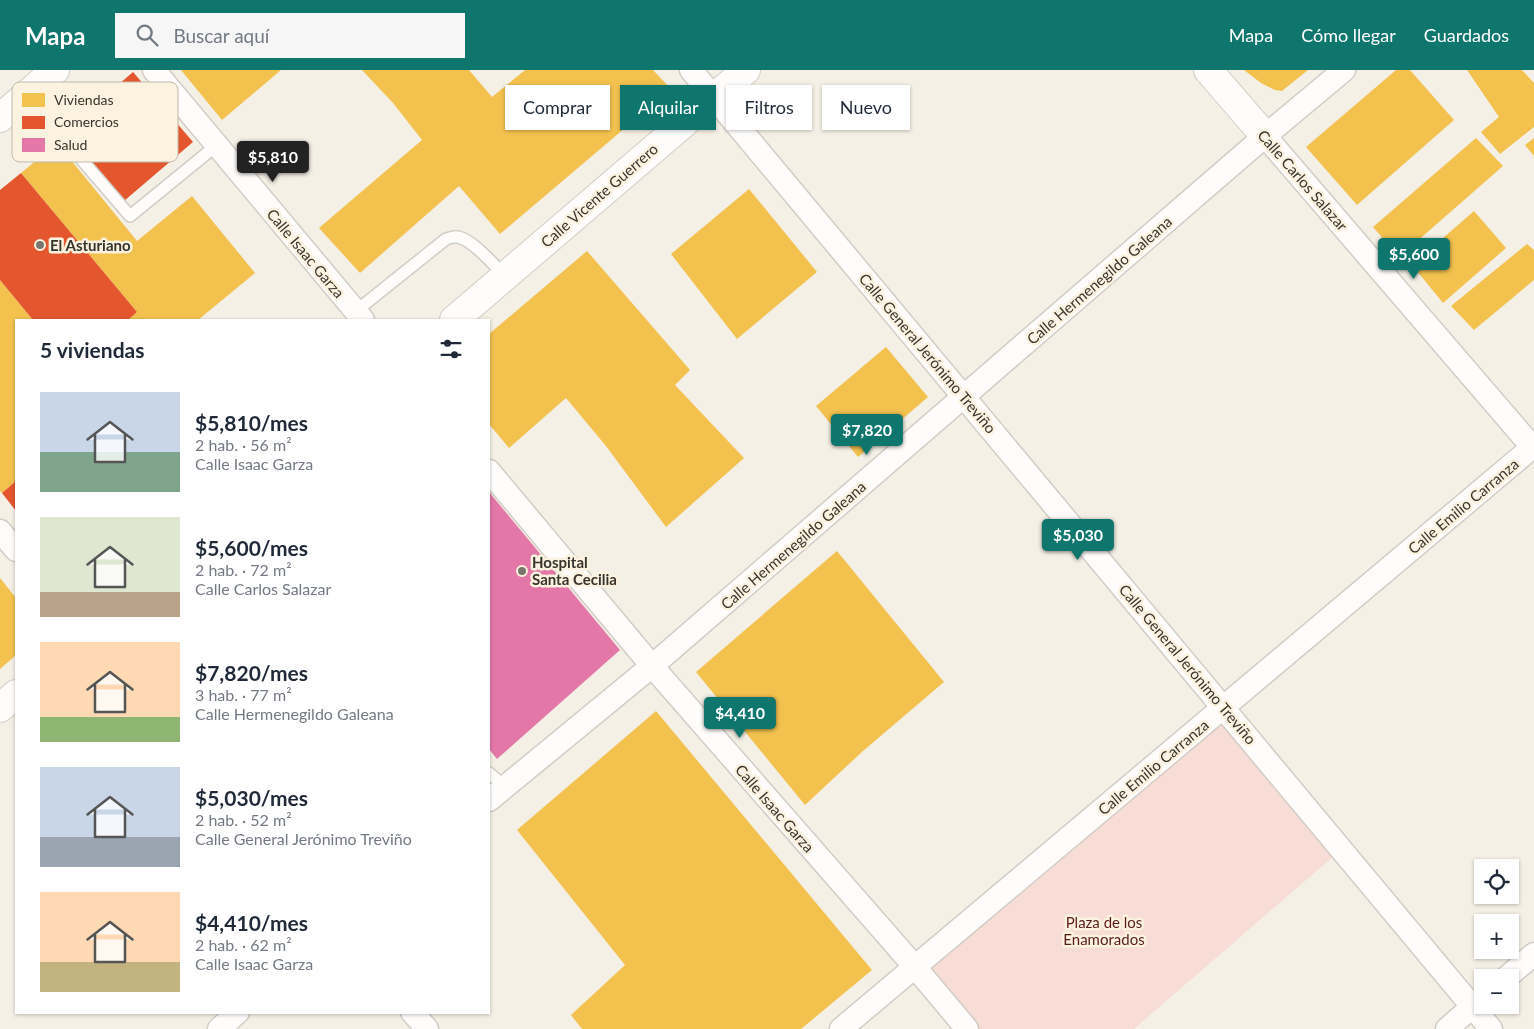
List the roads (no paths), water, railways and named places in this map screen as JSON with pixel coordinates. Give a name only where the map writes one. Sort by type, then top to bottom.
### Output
[{"type":"street","points":[[41,82],[55,70]]},
{"type":"street","name":"Calle Isaac Garza","points":[[154,70],[164,82]]},
{"type":"street","name":"Calle General Jerónimo Treviño","points":[[691,70],[704,85]]},
{"type":"street","name":"Calle Vicente Guerrero","points":[[716,94],[746,70]]},
{"type":"street","name":"Calle Carlos Salazar","points":[[1208,70],[1534,447]]},
{"type":"street","name":"Calle Hermenegildo Galeana","points":[[494,787],[652,666],[1265,136],[1344,70]]},
{"type":"street","name":"Calle General Jerónimo Treviño","points":[[716,98],[1224,707],[1474,999]]},
{"type":"street","name":"Calle Isaac Garza","points":[[178,99],[359,316]]},
{"type":"street","points":[[0,118],[12,107]]},
{"type":"street","name":"Calle Vicente Guerrero","points":[[455,319],[675,130]]},
{"type":"street","name":"Calle Emilio Carranza","points":[[841,1029],[1534,447]]},
{"type":"street","name":"Calle Isaac Garza","points":[[490,472],[652,666],[967,1029]]},
{"type":"street","points":[[0,531],[15,549]]},
{"type":"street","points":[[0,708],[15,695]]},
{"type":"street","points":[[1516,969],[1534,954]]},
{"type":"street","points":[[1447,1029],[1474,1005]]},
{"type":"street","points":[[219,1029],[236,1014]]},
{"type":"street","points":[[414,1014],[427,1029]]},
{"type":"street","name":"Calle General Jerónimo Treviño","points":[[1483,1014],[1491,1029]]},
{"type":"lane","points":[[84,162],[130,216],[216,145]]},
{"type":"lane","points":[[359,316],[446,239],[453,237],[460,237],[468,242],[505,276]]},
{"type":"place","name":"El Asturiano","points":[[40,245]]},
{"type":"place","name":"Hospital Santa Cecilia","points":[[522,571]]},
{"type":"park label","name":"Plaza de los Enamorados","points":[[1104,930]]}]
